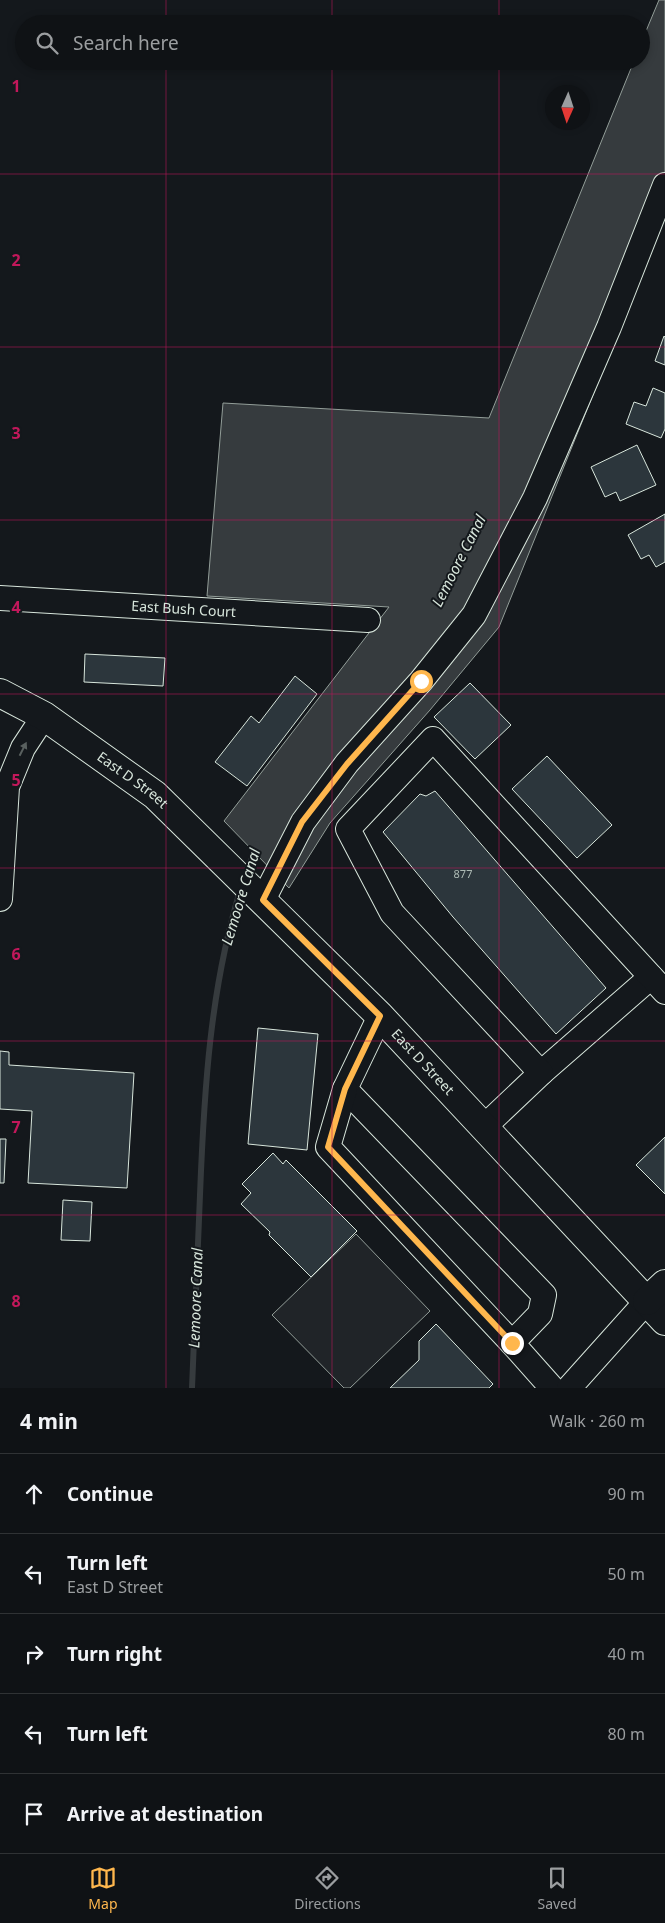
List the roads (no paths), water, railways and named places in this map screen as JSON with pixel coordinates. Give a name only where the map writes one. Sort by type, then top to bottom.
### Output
[{"type":"main road","name":"East D Street","points":[[0,693],[44,716],[155,795],[380,1016],[484,1127],[659,1302]]},
{"type":"street","points":[[263,900],[302,822],[347,764],[421,681],[474,615],[535,498],[608,327],[665,185]]},
{"type":"street","name":"East Bush Court","points":[[0,598],[368,620]]},
{"type":"street","points":[[0,899],[2,842],[7,787],[23,748],[44,716]]},
{"type":"street","points":[[484,1127],[541,1073],[660,982],[433,739],[348,829],[392,913],[541,1073]]},
{"type":"street","points":[[380,1016],[345,1089],[328,1147],[552,1388]]},
{"type":"street","points":[[345,1089],[544,1295],[540,1314],[512,1343]]},
{"type":"street","points":[[569,1388],[659,1302]]},
{"type":"water","points":[[659,0],[665,0],[665,217],[499,627],[430,710],[330,823],[289,888],[224,821],[389,607],[207,596],[223,403],[489,418],[630,70],[650,70],[650,22]]},
{"type":"waterway","name":"Lemoore Canal","points":[[246,874],[257,844]]},
{"type":"waterway","name":"Lemoore Canal","points":[[192,1388],[202,1156],[210,1040],[222,963],[241,888]]}]
